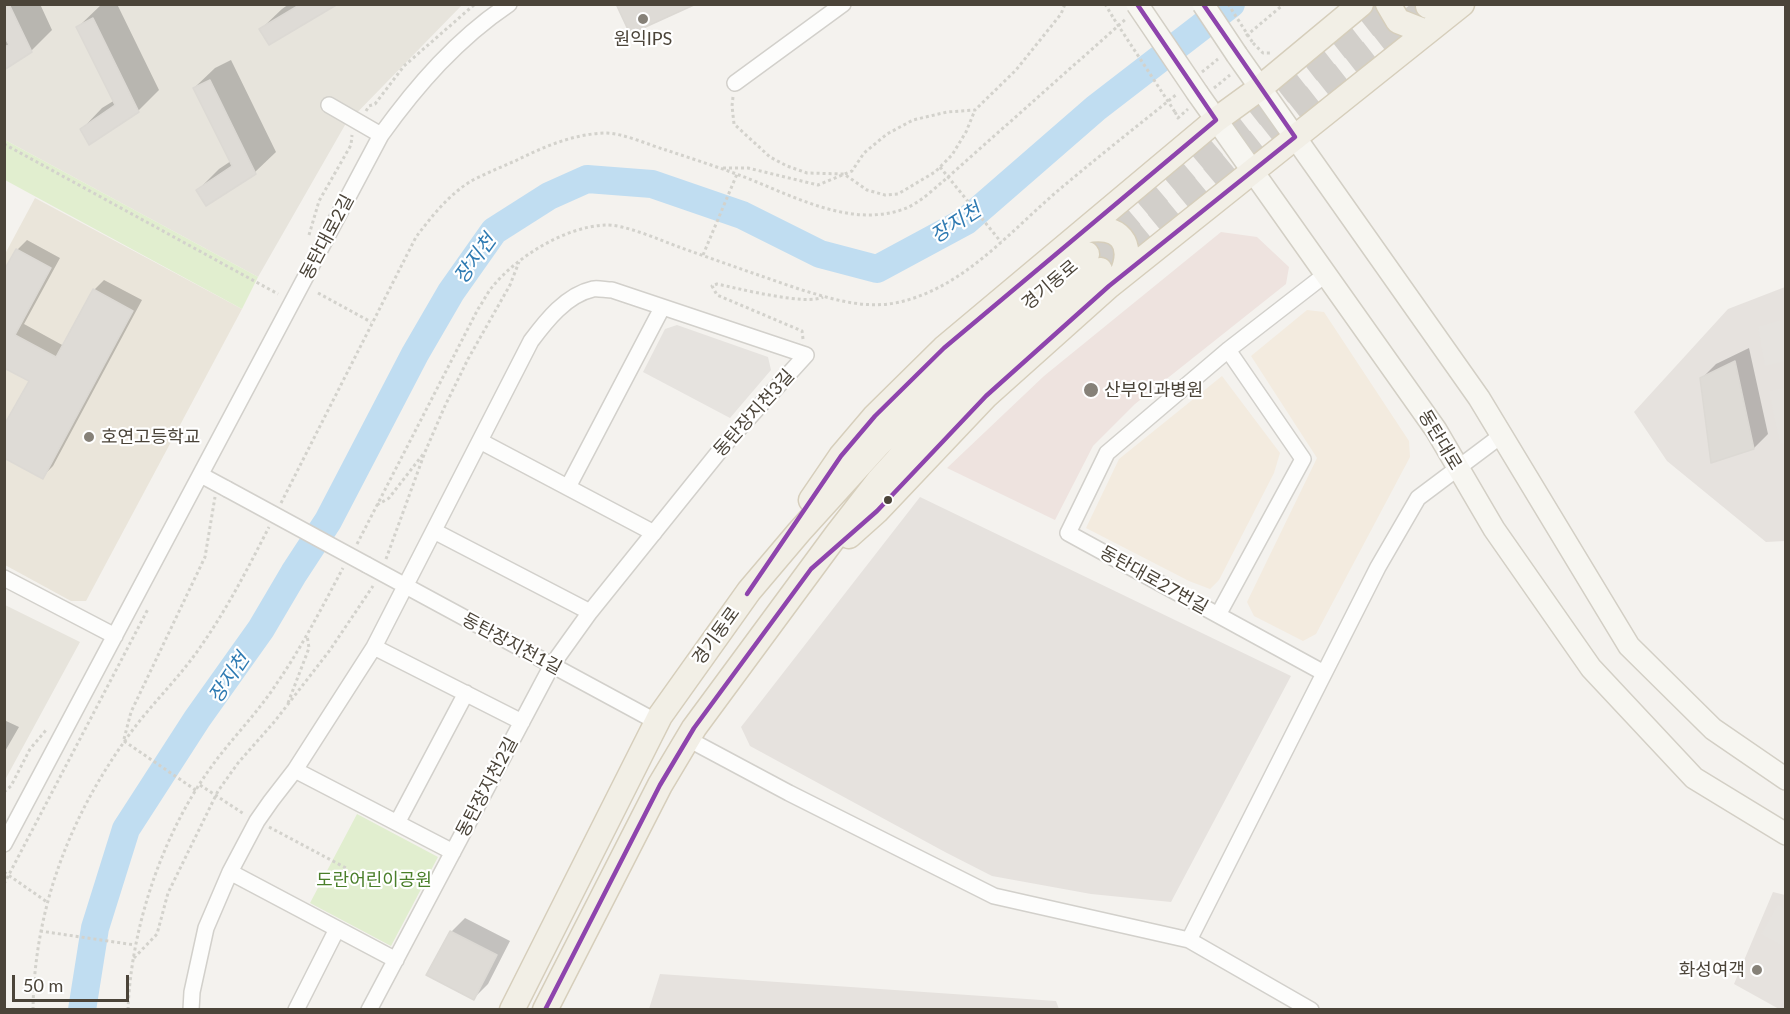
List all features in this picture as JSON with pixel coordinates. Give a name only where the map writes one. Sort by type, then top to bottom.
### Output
[{"type":"main road","name":"동탄대로","points":[[1137,4],[1199,96],[1436,430],[1494,529],[1591,668],[1694,778],[1785,834]]},
{"type":"main road","points":[[1203,4],[1240,60],[1479,398],[1629,646],[1713,729],[1785,778]]},
{"type":"main road","points":[[1098,258],[1216,120],[1260,88],[1361,4]]},
{"type":"main road","points":[[1388,4],[1398,21],[1426,32]]},
{"type":"main road","points":[[1098,258],[1253,171],[1462,4]]},
{"type":"main road","name":"경기동로","points":[[545,1010],[660,785],[688,739],[811,569],[877,511],[986,396],[1098,258]]},
{"type":"main road","name":"경기동로","points":[[512,1010],[657,722],[841,456],[875,416],[944,348],[1026,277],[1098,258]]},
{"type":"street","name":"동탄대로2길","points":[[4,844],[8,827],[115,636],[381,135],[406,100],[454,47],[509,4]]},
{"type":"street","points":[[735,83],[843,4]]},
{"type":"street","points":[[329,105],[381,135]]},
{"type":"street","name":"동탄대로27번길","points":[[1228,350],[1303,459],[1218,615],[1068,533],[1107,453],[1228,350],[1326,274]]},
{"type":"street","name":"동탄장지천3길","points":[[406,586],[531,341],[547,318],[569,300],[593,289],[612,290],[806,356],[726,443],[590,612],[552,665]]},
{"type":"street","points":[[568,487],[662,308]]},
{"type":"street","points":[[1189,940],[1378,567],[1418,498],[1502,435]]},
{"type":"street","points":[[480,441],[654,533]]},
{"type":"street","points":[[201,475],[221,492]]},
{"type":"street","name":"동탄장지천1길","points":[[221,492],[367,565],[657,722]]},
{"type":"street","points":[[434,531],[590,612]]},
{"type":"street","points":[[4,578],[115,636]]},
{"type":"street","points":[[191,1010],[192,992],[206,928],[230,872],[262,814],[295,770],[374,647],[406,586]]},
{"type":"street","points":[[1218,615],[1324,673]]},
{"type":"street","name":"동탄장지천2길","points":[[374,647],[522,722]]},
{"type":"street","name":"동탄장지천2길","points":[[369,1010],[552,665]]},
{"type":"street","points":[[397,823],[466,693]]},
{"type":"street","points":[[688,739],[789,793],[994,896],[1189,940],[1311,1010]]},
{"type":"street","name":"동탄장지천2길","points":[[295,770],[453,852]]},
{"type":"street","points":[[230,872],[396,960]]},
{"type":"street","points":[[296,1010],[338,929]]},
{"type":"path","points":[[369,106],[375,104],[404,66],[475,4]]},
{"type":"path","points":[[735,83],[732,106],[734,124],[770,157],[807,173],[844,174],[867,190],[885,195],[898,194],[940,167],[952,155],[966,132],[975,110],[1016,70],[1061,14],[1065,4]]},
{"type":"path","points":[[1105,4],[1178,117],[1240,60],[1258,50],[1228,4]]},
{"type":"path","points":[[718,168],[748,168],[818,185],[852,171],[864,153],[886,134],[912,120],[946,112],[975,110]]},
{"type":"path","points":[[309,237],[319,201],[351,145],[352,135]]},
{"type":"path","points":[[4,144],[278,294]]},
{"type":"path","points":[[940,167],[1001,242]]},
{"type":"path","points":[[703,255],[736,174]]},
{"type":"path","points":[[133,960],[157,934],[168,893],[215,796],[238,763],[286,707],[330,650],[382,573],[425,452],[468,359],[510,285],[520,259]]},
{"type":"path","points":[[806,356],[802,331],[717,295],[712,286],[717,284],[795,298],[818,300],[823,297]]},
{"type":"path","points":[[318,293],[371,322]]},
{"type":"path","points":[[377,506],[389,498],[425,452]]},
{"type":"path","points":[[33,1010],[35,963],[40,931],[63,853],[74,825],[124,741],[131,712],[205,557],[221,492]]},
{"type":"path","points":[[4,884],[148,609]]},
{"type":"path","points":[[286,707],[309,648],[307,634]]},
{"type":"path","points":[[4,792],[11,786],[30,749],[49,725]]},
{"type":"path","points":[[124,741],[197,791]]},
{"type":"path","points":[[200,785],[245,814]]},
{"type":"path","points":[[265,825],[346,868]]},
{"type":"path","points":[[4,872],[47,902]]},
{"type":"path","points":[[40,931],[135,945]]},
{"type":"shaded area","points":[[4,5],[462,5],[345,125],[258,277],[5,140]]},
{"type":"shaded area","name":"호연고등학교","points":[[35,198],[242,309],[86,601],[71,601],[5,565],[5,254]]},
{"type":"shaded area","name":"산부인과병원","points":[[1221,232],[1257,237],[1289,267],[1286,284],[1135,404],[1093,446],[1055,520],[947,468],[1044,376]]},
{"type":"shaded area","points":[[1785,287],[1785,541],[1766,542],[1667,461],[1634,412],[1728,309]]},
{"type":"shaded area","points":[[1307,310],[1324,312],[1409,441],[1410,457],[1316,634],[1303,641],[1254,616],[1247,602],[1317,458],[1251,356]]},
{"type":"shaded area","points":[[1785,319],[1785,361],[1765,366],[1758,327]]},
{"type":"shaded area","points":[[677,325],[768,357],[771,370],[730,418],[643,372],[665,329]]},
{"type":"shaded area","points":[[1222,376],[1280,453],[1274,473],[1219,580],[1210,589],[1189,581],[1086,528],[1119,459]]},
{"type":"shaded area","points":[[1785,388],[1785,443],[1780,444],[1769,391]]},
{"type":"shaded area","points":[[920,497],[1291,676],[1171,902],[1091,894],[992,876],[750,746],[741,727]]},
{"type":"shaded area","points":[[5,605],[80,642],[5,780]]},
{"type":"shaded area","points":[[1773,892],[1785,895],[1785,1009],[1779,1009],[1734,984]]},
{"type":"shaded area","points":[[1778,904],[1785,909],[1785,947],[1761,934]]},
{"type":"shaded area","points":[[660,974],[1056,1001],[1059,1009],[649,1009]]},
{"type":"green space","points":[[5,140],[258,277],[242,309],[5,180]]},
{"type":"green space","name":"도란어린이공원","points":[[357,814],[438,857],[391,946],[310,903]]},
{"type":"building","points":[[4,4],[9,4],[32,52],[4,70],[4,47],[9,45],[4,36]]},
{"type":"building","points":[[301,4],[338,4],[269,45],[259,29]]},
{"type":"building","name":"원익IPS","points":[[616,4],[696,4],[630,34]]},
{"type":"building","points":[[93,18],[139,112],[89,145],[80,129],[115,105],[76,27]]},
{"type":"building","points":[[210,80],[256,174],[206,206],[196,190],[232,166],[193,88]]},
{"type":"building","points":[[16,249],[51,268],[15,335],[56,357],[93,289],[133,311],[43,479],[4,458],[4,425],[29,381],[4,368],[4,270]]},
{"type":"building","points":[[1735,361],[1754,449],[1711,463],[1700,378]]},
{"type":"building","points":[[450,931],[497,955],[474,1000],[426,975]]},
{"type":"waterway","name":"장지천","points":[[82,1010],[95,928],[126,829],[197,719],[261,629],[328,521],[415,354],[451,292],[494,231],[549,196],[587,179],[652,184],[742,215],[820,254],[877,269],[966,221],[1096,108],[1231,4]]},
{"type":"tunnel","points":[[1087,254],[1225,137],[1395,4]]},
{"type":"tunnel","points":[[1100,270],[1240,154],[1428,6]]},
{"type":"transit line","points":[[747,594],[841,456],[875,416],[944,348],[1216,120],[1137,4]]},
{"type":"transit line","points":[[545,1010],[660,785],[694,728],[811,569],[877,511],[986,396],[1109,286],[1295,137],[1203,4]]},
{"type":"place","name":"원익IPS","points":[[643,19]]},
{"type":"place","name":"산부인과병원","points":[[1091,390]]},
{"type":"place","name":"호연고등학교","points":[[89,437]]},
{"type":"place","name":"화성여객","points":[[1757,970]]}]
